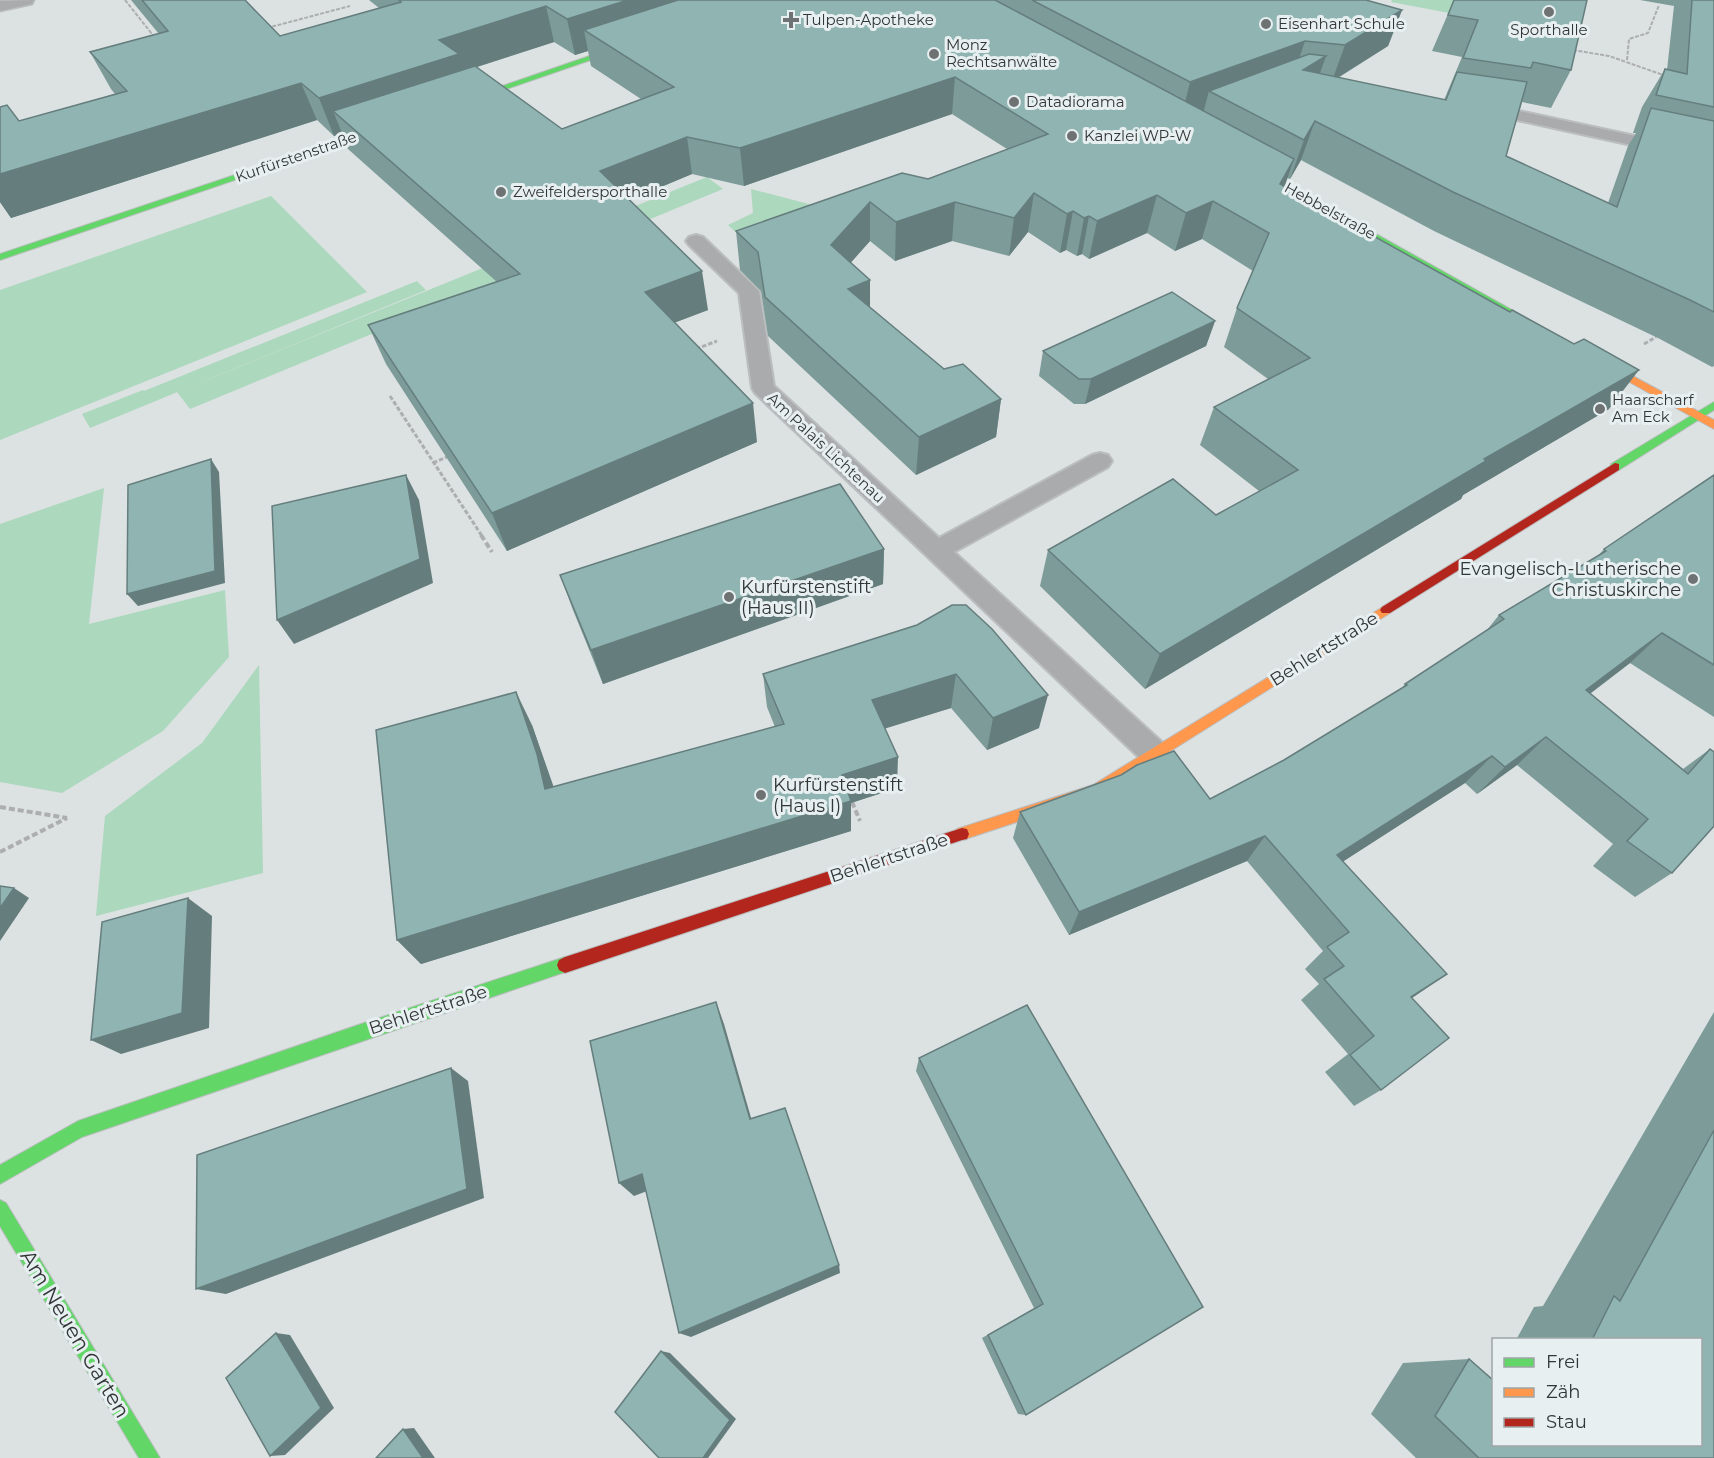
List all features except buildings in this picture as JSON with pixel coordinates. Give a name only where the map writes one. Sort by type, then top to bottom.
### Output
[{"type":"street","points":[[0,6],[26,0]]},
{"type":"street","points":[[452,105],[641,41]]},
{"type":"street","name":"Kurfürstenstraße","points":[[0,256],[406,120]]},
{"type":"street","name":"Hebbelstraße","points":[[1237,159],[1559,338]]},
{"type":"street","points":[[1578,349],[1714,425]]},
{"type":"street","name":"Behlertstraße","points":[[0,1175],[78,1130],[358,1033],[1097,790],[1714,405]]},
{"type":"street","name":"Am Neuen Garten","points":[[0,1209],[150,1458]]},
{"type":"lane","points":[[1465,105],[1488,108],[1714,158]]},
{"type":"lane","name":"Am Palais Lichtenau","points":[[696,241],[749,291],[763,388],[1155,754]]},
{"type":"lane","points":[[935,551],[1100,461]]},
{"type":"path","points":[[124,0],[160,45]]},
{"type":"path","points":[[1627,60],[1629,39],[1648,33],[1659,5]]},
{"type":"path","points":[[258,30],[350,6]]},
{"type":"path","points":[[1568,50],[1590,50],[1627,60],[1675,78]]},
{"type":"path","points":[[692,351],[700,348]]},
{"type":"path","points":[[390,396],[492,552]]},
{"type":"path","points":[[434,463],[451,455]]},
{"type":"path","points":[[0,807],[67,818],[0,852]]},
{"type":"green space","points":[[1392,0],[1489,0],[1497,22],[1391,2]]},
{"type":"green space","points":[[707,177],[723,189],[190,409],[177,392]]},
{"type":"green space","points":[[751,189],[870,220],[763,257],[728,225],[753,213]]},
{"type":"green space","points":[[271,196],[367,292],[0,440],[0,290]]},
{"type":"green space","points":[[417,281],[426,290],[90,428],[82,414],[144,391]]},
{"type":"green space","points":[[104,488],[89,624],[225,590],[229,657],[163,731],[62,793],[0,782],[0,524]]},
{"type":"green space","points":[[259,665],[263,873],[96,916],[105,816],[202,743]]},
{"type":"traffic: fast","points":[[463,101],[633,44]]},
{"type":"traffic: fast","points":[[0,257],[389,126]]},
{"type":"traffic: fast","points":[[1246,165],[1550,334]]},
{"type":"traffic: fast","points":[[1615,467],[1714,405]]},
{"type":"traffic: fast","points":[[0,1175],[78,1130],[358,1033],[565,965]]},
{"type":"traffic: fast","points":[[0,1209],[150,1458]]},
{"type":"traffic: slow","points":[[1592,357],[1714,425]]},
{"type":"traffic: slow","points":[[962,834],[1097,790],[1386,610]]},
{"type":"traffic: jam","points":[[1386,610],[1615,467]]},
{"type":"traffic: jam","points":[[565,965],[962,834]]},
{"type":"place","name":"Sporthalle","points":[[1549,12]]},
{"type":"place","name":"Tulpen-Apotheke","points":[[791,20]]},
{"type":"place","name":"Eisenhart Schule","points":[[1266,24]]},
{"type":"place","name":"Monz Rechtsanwälte","points":[[934,54]]},
{"type":"place","name":"Datadiorama","points":[[1014,102]]},
{"type":"place","name":"Kanzlei WP-W","points":[[1072,136]]},
{"type":"place","name":"Zweifeldersporthalle","points":[[501,192]]},
{"type":"place","name":"Haarscharf Am Eck","points":[[1600,409]]},
{"type":"place","name":"Evangelisch-Lutherische Christuskirche","points":[[1693,579]]},
{"type":"place","name":"Kurfürstenstift (Haus II)","points":[[729,597]]},
{"type":"place","name":"Kurfürstenstift (Haus I)","points":[[761,795]]}]
